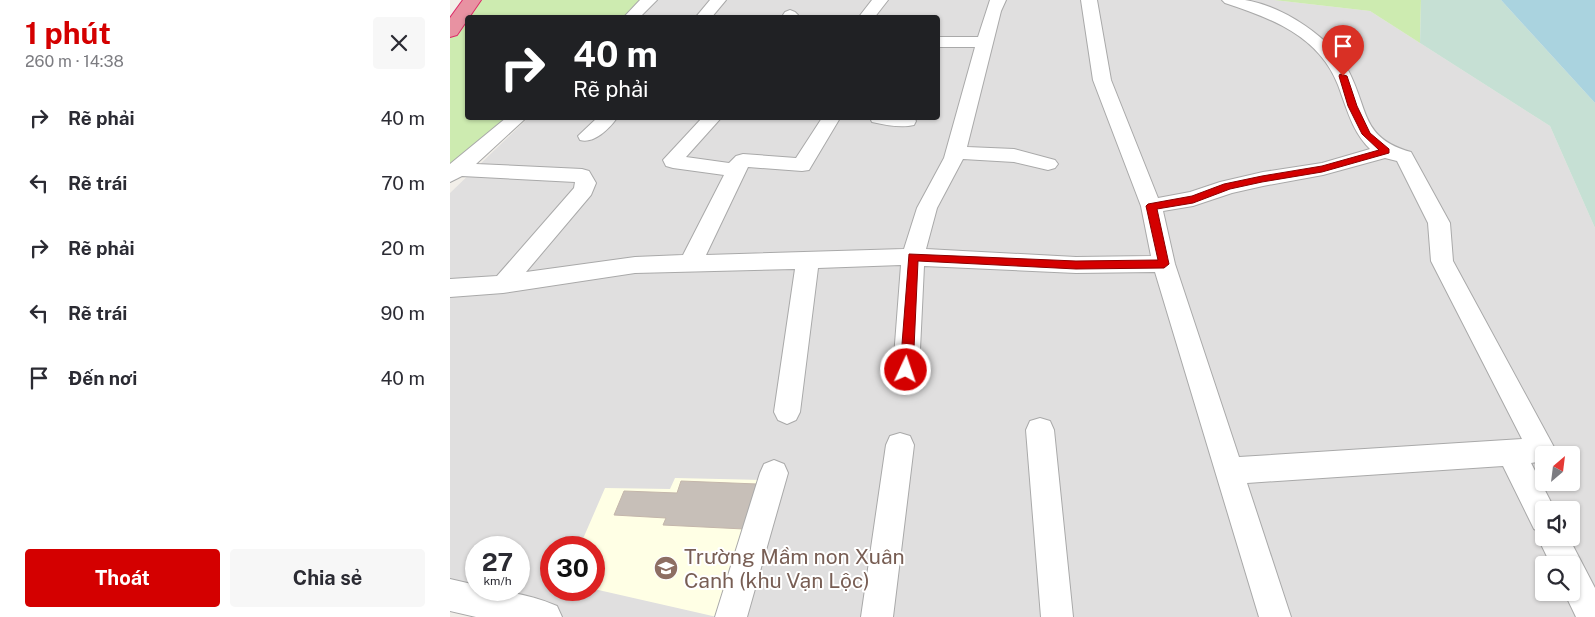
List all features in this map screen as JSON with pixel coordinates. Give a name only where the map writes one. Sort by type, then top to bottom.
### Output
[{"type":"highway","points":[[450,31],[472,0]]},
{"type":"street","points":[[633,15],[649,0]]},
{"type":"street","points":[[697,0],[717,1]]},
{"type":"street","points":[[868,15],[880,0]]},
{"type":"street","points":[[906,370],[913,257],[927,208],[955,154],[984,42],[998,0]]},
{"type":"street","points":[[1089,0],[1102,80],[1151,206],[1164,264],[1275,617]]},
{"type":"street","points":[[1230,0],[1261,10],[1291,24],[1322,46],[1343,76],[1353,106],[1366,134],[1386,151],[1404,156],[1439,223],[1442,261],[1541,449],[1511,453],[1230,471]]},
{"type":"street","points":[[705,15],[717,1]]},
{"type":"street","points":[[940,42],[984,42]]},
{"type":"street","points":[[453,172],[515,120]]},
{"type":"street","points":[[587,136],[606,120]]},
{"type":"street","points":[[710,120],[673,162],[734,170]]},
{"type":"street","points":[[690,264],[736,172],[734,170],[743,160],[802,165],[830,120]]},
{"type":"street","points":[[898,120],[907,121]]},
{"type":"street","points":[[1151,206],[1193,199],[1227,187],[1262,179],[1322,169],[1386,151]]},
{"type":"street","points":[[955,154],[1004,154],[1035,159],[1048,164]]},
{"type":"street","points":[[453,172],[582,176],[586,182],[584,190],[503,284]]},
{"type":"street","points":[[451,289],[503,284],[635,265],[913,257],[1076,265],[1164,264]]},
{"type":"street","points":[[787,412],[808,260]]},
{"type":"street","points":[[1040,430],[1057,617]]},
{"type":"street","points":[[877,617],[900,445]]},
{"type":"street","points":[[1511,453],[1535,501]]},
{"type":"street","points":[[731,617],[774,473]]},
{"type":"street","points":[[1580,592],[1593,617]]},
{"type":"street","points":[[450,595],[546,617]]},
{"type":"shaded area","points":[[649,0],[1274,0],[1370,11],[1550,126],[1595,228],[1595,617],[489,617],[450,606],[450,193],[526,120],[940,120],[940,15],[633,15]]},
{"type":"shaded area","points":[[1421,0],[1501,0],[1595,103],[1595,228],[1550,126],[1420,43]]},
{"type":"shaded area","name":"Trường Mầm non Xuân Canh (khu Vạn Lộc)","points":[[675,478],[767,480],[717,617],[605,592],[605,536],[584,536],[605,488],[670,489]]},
{"type":"green space","points":[[472,0],[644,0],[626,15],[465,15],[465,120],[512,120],[450,175],[450,31]]},
{"type":"green space","points":[[1274,0],[1421,0],[1420,43],[1370,11]]},
{"type":"water","points":[[1501,0],[1595,0],[1595,103]]},
{"type":"building","points":[[681,481],[757,484],[744,529],[663,525],[666,518],[614,515],[624,491],[677,493]]},
{"type":"place","name":"Trường Mầm non Xuân Canh (khu Vạn Lộc)","points":[[666,568]]},
{"type":"route","points":[[906,370],[913,257],[1076,265],[1164,264],[1151,206],[1193,199],[1227,187],[1262,179],[1322,169],[1386,151],[1366,134],[1353,106],[1343,76]]}]
